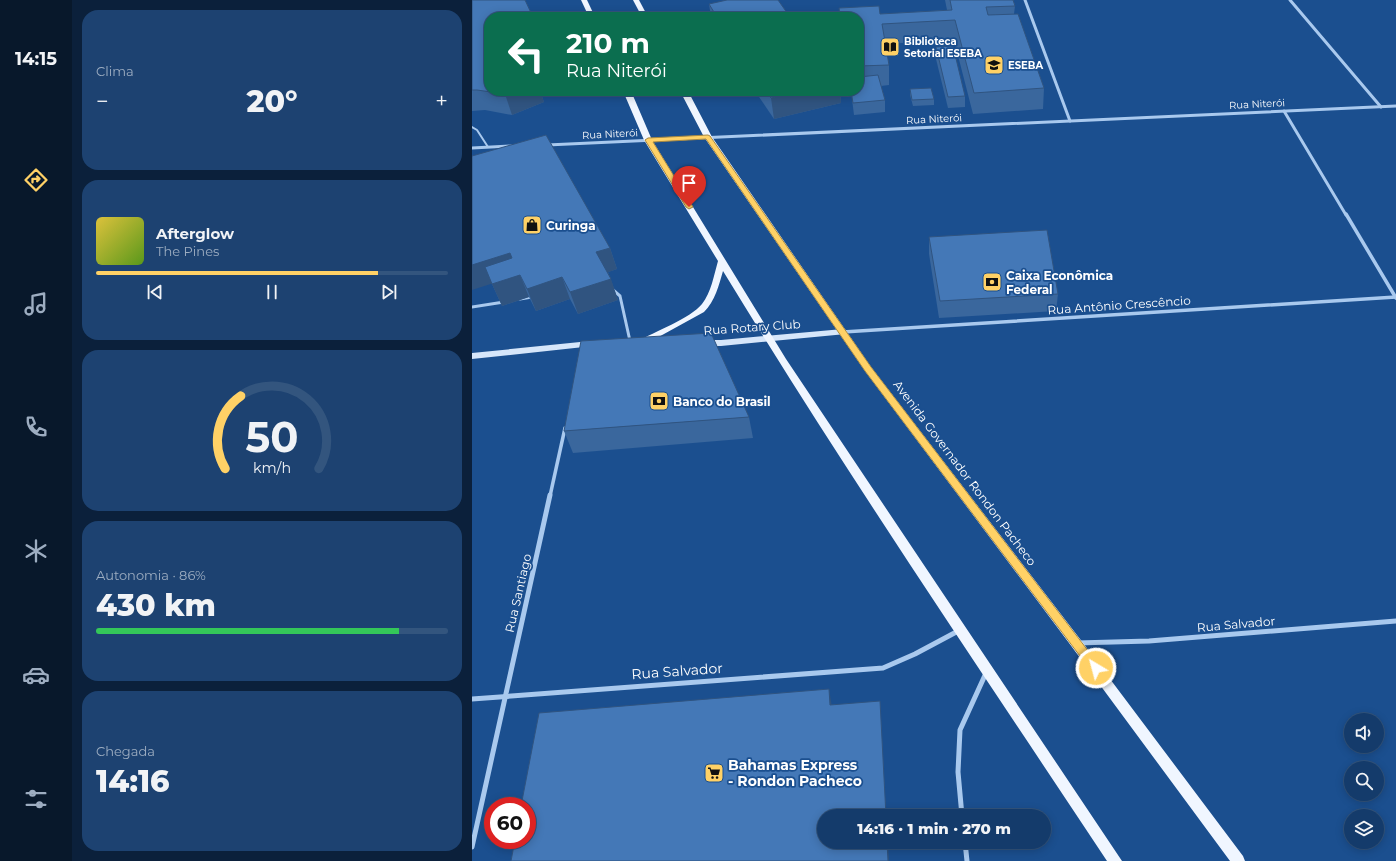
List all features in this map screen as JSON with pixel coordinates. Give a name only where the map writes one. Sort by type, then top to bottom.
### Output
[{"type":"main road","points":[[584,0],[590,12]]},
{"type":"main road","points":[[636,0],[642,12]]},
{"type":"main road","points":[[629,96],[648,140],[770,339],[960,630],[1115,861]]},
{"type":"main road","name":"Avenida Governador Rondon Pacheco","points":[[687,96],[708,137],[874,376],[1076,643],[1238,861]]},
{"type":"main road","points":[[641,343],[676,325],[704,307],[717,281],[722,260]]},
{"type":"main road","name":"Rua Rotary Club","points":[[694,343],[722,343],[843,332]]},
{"type":"main road","points":[[472,356],[583,348],[599,343]]},
{"type":"main road","points":[[626,343],[656,343]]},
{"type":"street","points":[[1025,0],[1070,121]]},
{"type":"street","points":[[1290,0],[1381,107]]},
{"type":"street","name":"Rua Niterói","points":[[539,145],[1396,106]]},
{"type":"street","points":[[1284,111],[1396,298]]},
{"type":"street","points":[[472,148],[516,146]]},
{"type":"street","name":"Rua Antônio Crescêncio","points":[[843,332],[1396,298]]},
{"type":"street","name":"Rua Santiago","points":[[472,847],[567,420]]},
{"type":"street","name":"Rua Salvador","points":[[1076,643],[1140,642],[1396,621]]},
{"type":"street","name":"Rua Salvador","points":[[472,699],[883,668],[916,654],[960,630]]},
{"type":"street","points":[[961,809],[958,772],[960,730],[987,669]]},
{"type":"street","points":[[966,849],[967,861]]},
{"type":"lane","points":[[472,127],[477,130],[488,147]]},
{"type":"lane","points":[[609,288],[614,290],[620,296],[626,343]]},
{"type":"lane","points":[[517,300],[540,296]]},
{"type":"lane","points":[[472,307],[510,301]]},
{"type":"building","points":[[472,0],[525,0],[531,12],[484,12],[484,91],[472,90]]},
{"type":"building","points":[[727,0],[778,0],[786,12],[714,12],[709,4]]},
{"type":"building","name":"ESEBA","points":[[950,0],[1013,0],[1015,6],[986,7],[988,15],[1018,14],[1044,88],[974,93],[955,20],[882,24],[889,65],[864,66],[864,12],[839,12],[839,8],[879,6],[880,14],[952,10]]},
{"type":"building","points":[[953,46],[965,96],[948,97],[936,47]]},
{"type":"building","points":[[878,75],[885,100],[853,103],[852,96],[864,96],[864,76]]},
{"type":"building","points":[[931,88],[934,99],[912,100],[910,89]]},
{"type":"building","points":[[770,96],[780,96],[771,98]]},
{"type":"building","name":"Curinga","points":[[546,135],[610,248],[596,252],[611,279],[570,292],[562,277],[527,289],[520,275],[492,284],[485,267],[512,258],[510,253],[472,265],[472,156]]},
{"type":"building","name":"Caixa Econômica Federal","points":[[1047,230],[1058,294],[940,301],[929,237]]},
{"type":"building","name":"Banco do Brasil","points":[[711,333],[749,417],[564,431],[581,341]]},
{"type":"building","name":"Bahamas Express - Rondon Pacheco","points":[[829,689],[830,705],[880,701],[886,809],[817,809],[817,849],[887,849],[888,861],[511,861],[513,849],[536,849],[536,797],[523,797],[539,713]]},
{"type":"place","name":"Biblioteca Setorial ESEBA","points":[[890,47]]},
{"type":"place","name":"ESEBA","points":[[994,65]]},
{"type":"place","name":"Curinga","points":[[532,225]]},
{"type":"place","name":"Caixa Econômica Federal","points":[[992,282]]},
{"type":"place","name":"Banco do Brasil","points":[[659,401]]},
{"type":"place","name":"Bahamas Express - Rondon Pacheco","points":[[714,773]]},
{"type":"route","points":[[689,207],[648,140],[708,137],[868,369],[1096,668]]}]
